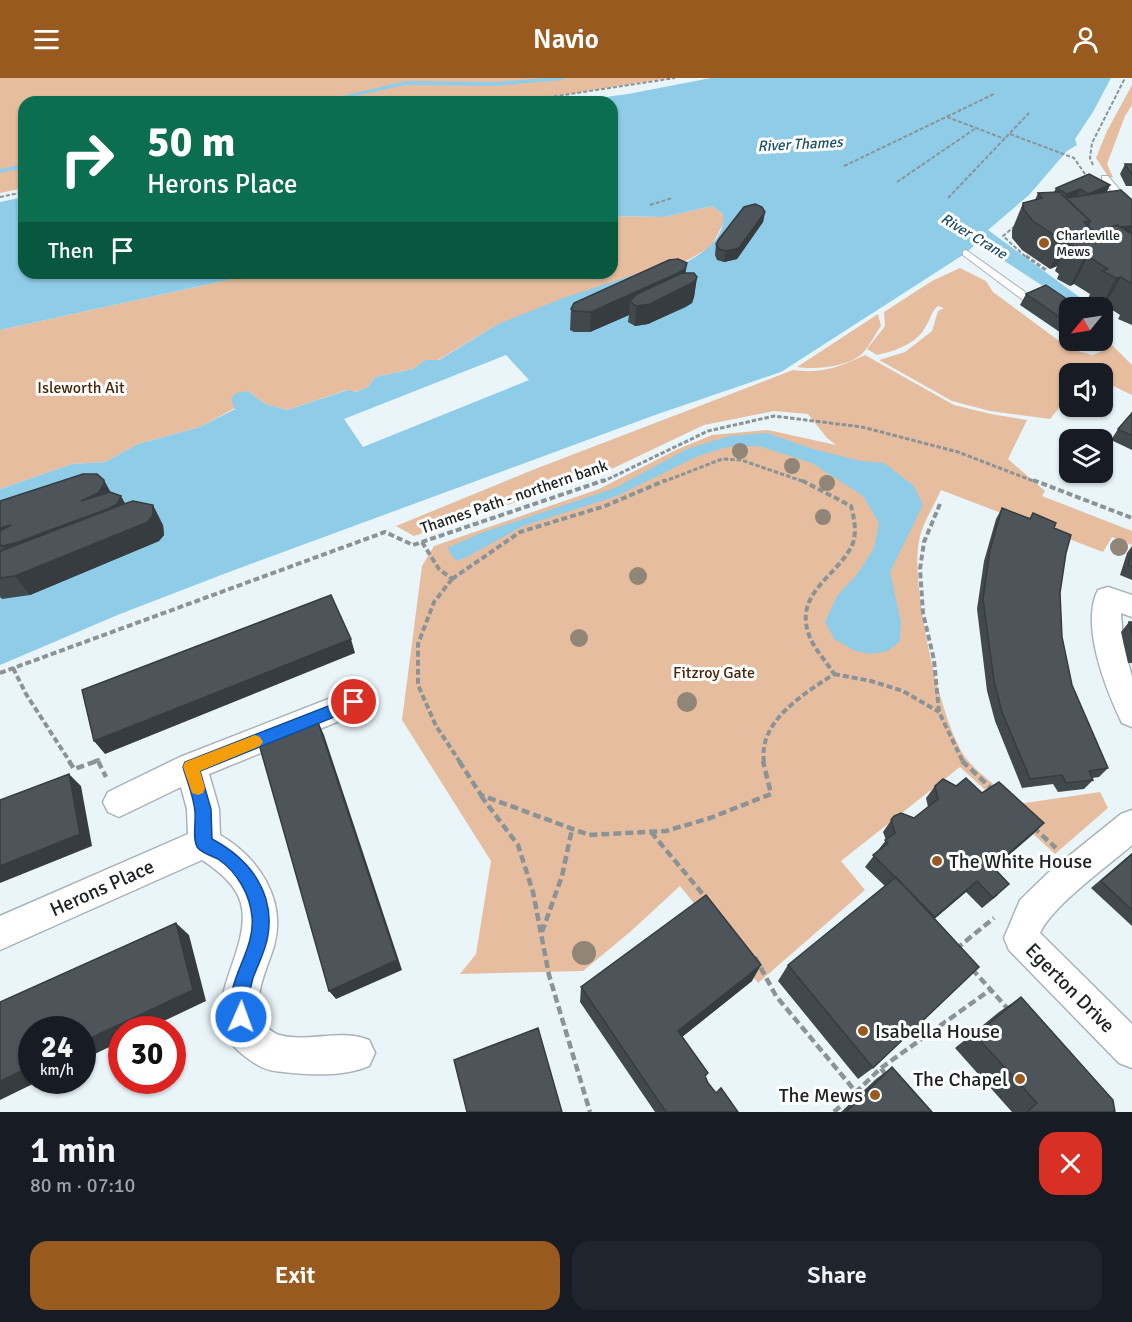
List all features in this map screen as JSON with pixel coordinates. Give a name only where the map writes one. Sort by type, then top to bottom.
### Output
[{"type":"street","points":[[1132,606],[1108,598],[1106,614],[1109,638],[1121,688],[1132,714]]},
{"type":"street","points":[[119,802],[191,767],[354,702]]},
{"type":"street","points":[[191,767],[203,809],[204,843],[225,855],[250,881],[261,917],[259,937],[244,980],[239,1003],[243,1031],[270,1053],[311,1056],[356,1053]]},
{"type":"street","name":"Egerton Drive","points":[[1132,825],[1078,869],[1032,912],[1021,938],[1132,1050]]},
{"type":"street","name":"Herons Place","points":[[0,933],[204,843]]},
{"type":"lane","points":[[1105,178],[1132,210]]},
{"type":"lane","points":[[966,253],[1031,301]]},
{"type":"path","points":[[557,96],[675,78]]},
{"type":"path","points":[[1105,178],[1100,175],[1089,159],[1091,145],[1125,78]]},
{"type":"path","points":[[844,166],[994,94]]},
{"type":"path","points":[[948,198],[1029,113]]},
{"type":"path","points":[[947,117],[1005,139]]},
{"type":"path","points":[[897,183],[976,128]]},
{"type":"path","points":[[1010,134],[1074,158]]},
{"type":"path","points":[[0,197],[18,193]]},
{"type":"path","points":[[650,205],[672,198]]},
{"type":"path","points":[[1018,224],[1003,236],[1030,260],[1046,270]]},
{"type":"path","name":"Thames Path - northern bank","points":[[13,668],[385,532],[412,545],[597,484],[708,431],[774,416],[862,427],[958,452],[1132,518]]},
{"type":"path","points":[[590,1112],[549,975],[533,892],[518,845],[481,795],[436,726],[418,685],[418,644],[434,603],[452,579],[520,532],[605,506],[722,459],[741,460],[773,469],[816,486],[851,506],[857,522],[852,548],[811,592],[807,610],[808,633],[834,674],[871,681],[903,691],[939,712]]},
{"type":"path","points":[[940,504],[924,542],[920,569],[923,613],[934,660],[939,712],[961,760],[996,793]]},
{"type":"path","points":[[422,542],[439,569],[452,579]]},
{"type":"path","points":[[0,673],[13,668],[26,694],[74,769],[98,760],[119,802]]},
{"type":"path","points":[[481,795],[589,835],[666,831],[711,818],[771,794],[764,762],[763,740],[778,718],[834,674]]},
{"type":"path","points":[[1031,825],[1078,869]]},
{"type":"path","points":[[542,933],[562,876],[572,829]]},
{"type":"path","points":[[650,832],[712,906]]},
{"type":"path","points":[[750,952],[758,961],[776,996],[856,1092]]},
{"type":"path","points":[[834,1112],[881,1068],[990,990]]},
{"type":"path","points":[[881,1068],[887,1077]]},
{"type":"green space","points":[[0,78],[669,78],[556,96],[18,96],[18,189],[0,193]]},
{"type":"green space","points":[[1132,85],[1132,105],[1125,116],[1107,164],[1113,177],[1109,178],[1096,158],[1107,131]]},
{"type":"green space","name":"Isleworth Ait","points":[[712,206],[723,214],[724,222],[711,247],[661,275],[498,324],[438,360],[425,360],[413,369],[375,377],[368,387],[355,392],[347,390],[287,410],[265,404],[248,391],[235,408],[200,427],[138,444],[105,462],[72,464],[0,489],[0,330],[232,279],[618,279],[618,216],[664,217]]},
{"type":"green space","points":[[960,268],[986,281],[993,292],[1059,341],[1059,351],[1078,351],[1093,355],[1102,351],[1113,351],[1113,346],[1132,365],[1132,395],[1113,386],[1113,363],[1059,363],[1059,408],[1050,419],[990,411],[952,401],[879,360],[905,352],[932,331],[938,311],[944,308],[938,306],[917,338],[898,349],[877,355],[867,349],[885,326],[884,312],[932,281]]},
{"type":"green space","points":[[878,314],[881,326],[865,351],[856,358],[840,365],[797,367]]},
{"type":"green space","name":"Fitzroy Gate","points":[[865,355],[954,405],[1027,420],[1008,459],[1045,491],[1042,496],[1132,531],[1132,545],[1112,537],[1103,552],[941,490],[925,522],[919,541],[917,561],[923,619],[937,685],[946,715],[966,758],[1018,804],[1100,792],[1108,808],[1055,854],[960,767],[841,861],[865,890],[758,983],[680,886],[583,971],[460,974],[476,954],[491,861],[402,720],[422,566],[434,546],[599,489],[678,449],[712,435],[768,430],[836,445],[827,438],[808,414],[774,411],[704,425],[603,473],[414,536],[396,526],[535,469],[793,370],[813,371],[830,368]]},
{"type":"water","points":[[711,78],[1111,78],[1075,139],[1077,145],[1067,151],[1029,195],[988,230],[1079,297],[1060,297],[977,243],[966,253],[781,372],[655,415],[229,572],[120,614],[0,665],[0,489],[72,464],[105,462],[138,444],[200,427],[235,409],[231,399],[236,393],[248,391],[265,404],[287,410],[348,390],[356,392],[368,387],[375,377],[413,369],[425,360],[439,360],[498,324],[563,298],[645,271],[661,275],[692,259],[711,245],[722,226],[723,214],[712,206],[664,217],[618,216],[618,96],[613,96]]},
{"type":"water","points":[[18,198],[18,279],[232,279],[0,330],[0,202]]},
{"type":"water","points":[[767,433],[813,449],[861,461],[884,463],[914,486],[923,505],[890,572],[901,622],[900,641],[888,651],[870,654],[855,651],[834,639],[825,622],[837,596],[858,573],[874,548],[879,523],[863,496],[812,463],[759,446],[727,447],[696,457],[617,496],[523,526],[456,561],[447,548],[481,533],[615,488],[687,449],[729,436]]},
{"type":"pier","points":[[506,355],[529,380],[363,447],[344,419]]},
{"type":"building","points":[[1125,164],[1132,164],[1132,175]]},
{"type":"building","points":[[1089,174],[1110,185],[1088,194],[1080,189],[1067,194],[1056,188]]},
{"type":"building","points":[[1121,190],[1132,200],[1132,226],[1117,225],[1094,232],[1088,226],[1090,221],[1066,198]]},
{"type":"building","points":[[1059,192],[1090,221],[1084,222],[1094,232],[1063,241],[1034,222],[1024,210],[1023,203],[1042,198],[1038,193]]},
{"type":"building","points":[[755,204],[762,207],[765,212],[739,248],[726,251],[719,249],[716,244],[744,207]]},
{"type":"building","points":[[1117,225],[1132,234],[1132,284],[1121,277],[1116,278],[1102,271],[1108,269],[1088,256],[1084,258],[1070,251],[1077,248],[1068,243]]},
{"type":"building","points":[[678,259],[687,263],[685,269],[678,273],[591,312],[571,309],[574,303],[669,260]]},
{"type":"building","points":[[682,273],[694,273],[697,277],[694,282],[650,304],[636,306],[630,301],[637,294]]},
{"type":"building","points":[[1046,285],[1064,297],[1059,297],[1059,316],[1026,294]]},
{"type":"building","points":[[1132,413],[1132,436],[1118,429]]},
{"type":"building","points":[[83,474],[97,474],[104,480],[104,484],[98,493],[81,501],[110,492],[121,496],[117,504],[18,542],[0,545],[0,531],[11,525],[0,528],[0,501]]},
{"type":"building","points":[[133,501],[153,505],[153,515],[148,522],[15,576],[0,578],[0,551]]},
{"type":"building","points":[[1002,508],[1030,519],[1033,513],[1056,523],[1054,528],[1071,535],[1060,593],[1062,637],[1072,685],[1108,768],[1089,771],[1093,780],[1066,783],[1062,775],[1030,779],[1002,712],[994,681],[983,599],[990,550]]},
{"type":"building","points":[[1132,551],[1132,567],[1128,565]]},
{"type":"building","points":[[331,595],[351,639],[94,741],[82,690]]},
{"type":"building","points":[[318,722],[397,960],[329,991],[259,744]]},
{"type":"building","points":[[69,774],[80,834],[0,866],[0,800]]},
{"type":"building","name":"The White House","points":[[966,778],[982,793],[999,782],[1044,823],[993,867],[1009,884],[993,898],[977,881],[935,917],[873,855],[888,843],[885,840],[895,833],[891,820],[894,816],[901,813],[914,818],[938,799],[935,786],[943,779],[956,786]]},
{"type":"building","points":[[1132,854],[1132,910],[1101,881]]},
{"type":"building","name":"Isabella House","points":[[896,877],[979,967],[873,1068],[788,965]]},
{"type":"building","points":[[706,895],[761,965],[678,1031],[708,1073],[705,1076],[708,1083],[716,1093],[721,1088],[738,1112],[666,1112],[581,987]]},
{"type":"building","points":[[176,923],[193,990],[138,1016],[108,1016],[108,1030],[96,1035],[96,1016],[18,1016],[18,1073],[0,1081],[0,1002]]},
{"type":"building","points":[[1021,997],[1113,1100],[1115,1112],[1027,1112],[1037,1103],[975,1035]]},
{"type":"building","points":[[538,1028],[562,1112],[467,1112],[454,1060]]},
{"type":"building","points":[[892,1067],[932,1112],[846,1112]]},
{"type":"waterway","points":[[347,96],[406,83],[495,84],[562,78]]},
{"type":"waterway","points":[[0,171],[18,167]]},
{"type":"slow traffic","points":[[198,788],[191,767],[255,742]]},
{"type":"place","name":"Charleville Mews","points":[[1044,243]]},
{"type":"place","name":"The White House","points":[[937,861]]},
{"type":"place","name":"Isabella House","points":[[863,1031]]},
{"type":"place","name":"The Chapel","points":[[1020,1079]]},
{"type":"place","name":"The Mews","points":[[875,1095]]},
{"type":"route","points":[[241,1017],[239,1003],[250,960],[259,937],[261,917],[250,881],[225,855],[204,843],[203,809],[191,767],[354,702]]},
{"type":"water label","name":"River Thames","points":[[800,144]]},
{"type":"water label","name":"River Crane","points":[[974,236]]}]
